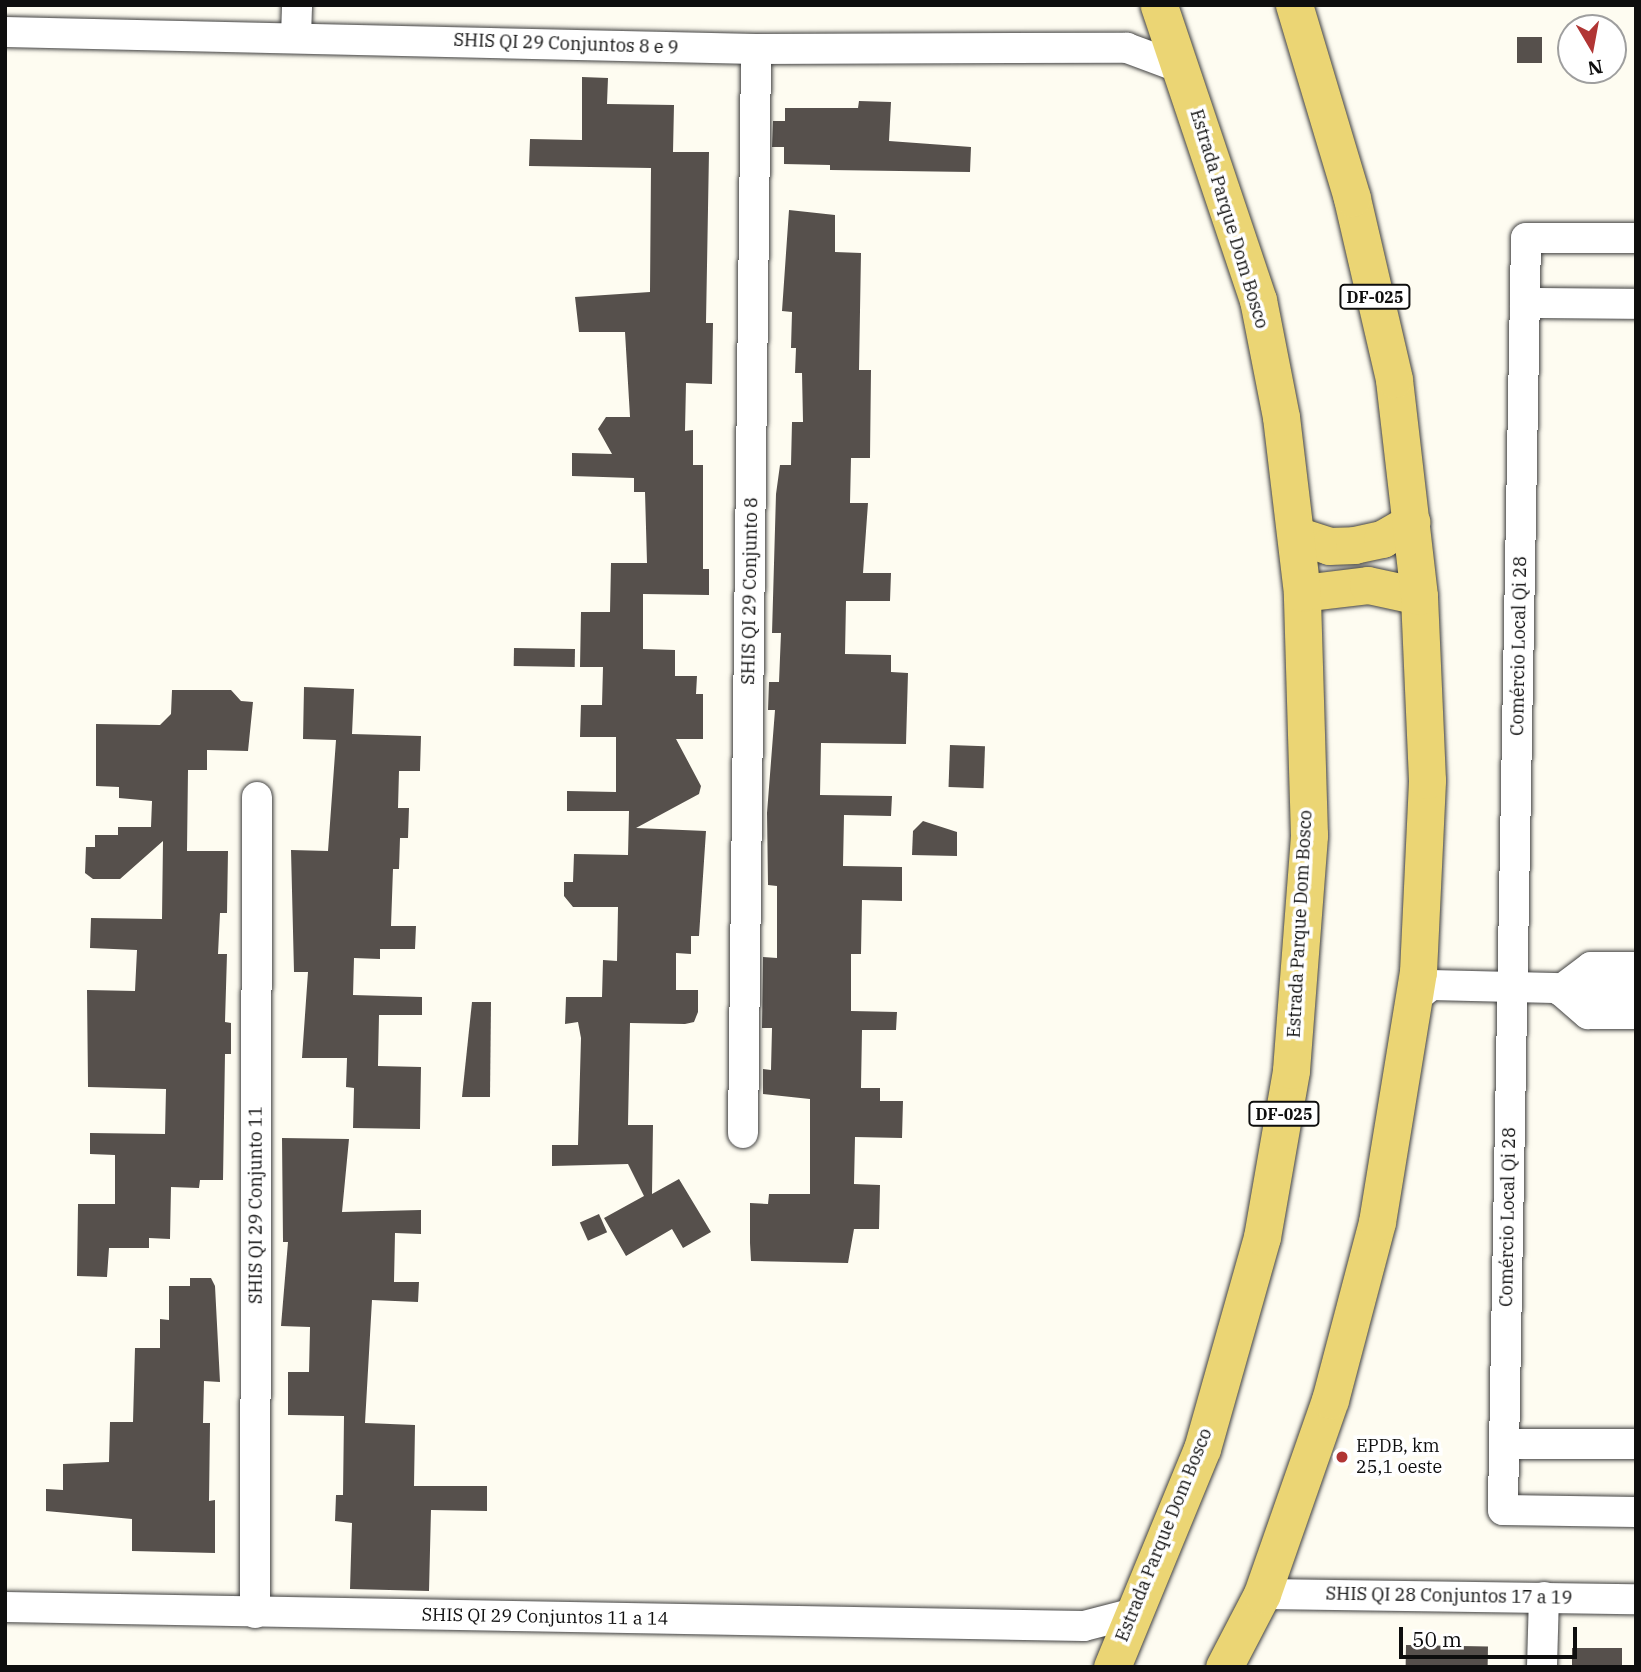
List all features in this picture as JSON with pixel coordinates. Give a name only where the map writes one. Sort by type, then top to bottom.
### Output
[{"type":"main road","name":"DF-025","points":[[1224,1667],[1262,1594],[1330,1400],[1377,1222],[1421,986],[1427,780],[1419,596],[1394,379],[1352,198],[1294,5]]},
{"type":"main road","name":"Estrada Parque Dom Bosco","points":[[1115,1660],[1205,1436],[1262,1237],[1289,1083],[1309,835],[1302,593],[1281,417],[1258,300],[1161,12]]},
{"type":"main road","points":[[1296,535],[1329,546],[1354,545],[1381,539],[1412,522]]},
{"type":"main road","points":[[1302,593],[1334,585],[1368,585],[1419,596]]},
{"type":"street","points":[[296,36],[297,5]]},
{"type":"street","points":[[1127,48],[1161,12]]},
{"type":"street","name":"SHIS QI 29 Conjuntos 8 e 9","points":[[5,32],[296,36],[756,49],[1127,48],[1181,68]]},
{"type":"street","name":"SHIS QI 29 Conjunto 8","points":[[743,1133],[756,49]]},
{"type":"street","name":"Comércio Local Qi 28","points":[[1636,239],[1526,238],[1503,1510],[1636,1512]]},
{"type":"street","points":[[1525,303],[1636,304]]},
{"type":"street","name":"SHIS QI 29 Conjunto 11","points":[[255,1613],[257,797]]},
{"type":"street","points":[[1560,990],[1591,967],[1636,967]]},
{"type":"street","points":[[1421,986],[1512,990],[1636,990]]},
{"type":"street","points":[[1560,990],[1588,1014],[1636,1014]]},
{"type":"street","points":[[1504,1444],[1636,1444]]},
{"type":"street","name":"SHIS QI 28 Conjuntos 17 a 19","points":[[1262,1594],[1636,1599]]},
{"type":"street","points":[[1542,1667],[1544,1597]]},
{"type":"street","name":"SHIS QI 29 Conjuntos 11 a 14","points":[[5,1607],[1084,1626],[1134,1613]]},
{"type":"street","points":[[1084,1626],[1115,1660]]},
{"type":"building","points":[[1517,37],[1542,37],[1542,63],[1517,63]]},
{"type":"building","points":[[582,77],[608,78],[607,104],[674,105],[673,152],[709,152],[706,323],[713,323],[712,384],[686,383],[685,431],[693,430],[693,465],[703,465],[703,569],[709,569],[709,595],[643,594],[643,649],[675,650],[675,676],[697,676],[696,694],[703,694],[703,739],[676,739],[701,786],[699,794],[636,828],[706,831],[699,936],[691,936],[691,954],[676,953],[676,990],[698,990],[698,1012],[694,1022],[685,1024],[630,1023],[628,1125],[653,1125],[652,1194],[679,1179],[711,1232],[683,1248],[672,1229],[626,1256],[604,1218],[644,1196],[628,1164],[552,1166],[552,1145],[578,1145],[581,1038],[578,1022],[565,1024],[566,997],[602,997],[603,960],[617,961],[618,907],[573,907],[564,896],[564,882],[573,882],[574,854],[628,855],[629,811],[567,811],[567,791],[616,792],[616,737],[580,737],[581,705],[602,705],[603,667],[580,667],[581,612],[610,612],[611,563],[647,563],[645,492],[634,492],[634,478],[572,476],[572,453],[612,454],[598,429],[606,417],[630,417],[625,332],[579,332],[575,297],[650,292],[651,168],[529,166],[530,139],[582,140]]},
{"type":"building","points":[[859,101],[891,102],[889,141],[971,147],[970,172],[830,170],[830,165],[784,164],[784,147],[772,147],[773,121],[785,121],[785,108],[858,108]]},
{"type":"building","points":[[789,210],[835,215],[835,252],[861,253],[859,370],[871,370],[870,458],[851,458],[850,503],[868,503],[863,573],[891,573],[890,601],[846,601],[845,654],[891,655],[891,672],[908,673],[906,744],[821,743],[820,795],[892,796],[891,816],[844,815],[843,866],[902,867],[902,901],[862,900],[861,954],[851,954],[851,1011],[897,1012],[896,1030],[862,1030],[861,1088],[880,1088],[880,1101],[903,1101],[902,1138],[855,1137],[854,1184],[880,1185],[879,1229],[854,1229],[848,1263],[751,1261],[750,1203],[768,1204],[769,1194],[810,1194],[810,1099],[763,1094],[763,1069],[771,1070],[772,1028],[762,1028],[763,957],[777,958],[777,886],[768,885],[767,813],[775,710],[768,710],[769,682],[779,682],[781,633],[772,633],[776,494],[780,465],[791,465],[792,422],[803,422],[802,373],[795,373],[796,348],[791,348],[792,312],[782,311]]},
{"type":"building","points":[[514,648],[575,649],[575,667],[514,666]]},
{"type":"building","points":[[304,687],[354,689],[352,734],[421,736],[420,771],[399,771],[398,808],[409,808],[408,838],[400,838],[399,869],[393,869],[391,926],[416,926],[415,949],[380,949],[380,959],[354,958],[353,995],[422,997],[422,1015],[379,1015],[378,1066],[421,1067],[420,1129],[353,1128],[354,1088],[346,1087],[347,1058],[302,1058],[308,972],[294,972],[291,850],[328,851],[336,740],[303,739]]},
{"type":"building","points":[[172,690],[231,690],[241,701],[253,702],[248,751],[207,750],[207,770],[188,770],[187,851],[228,851],[227,913],[220,913],[218,954],[227,954],[225,1022],[231,1023],[231,1054],[225,1054],[223,1180],[200,1180],[199,1188],[171,1187],[170,1239],[149,1238],[149,1248],[109,1248],[107,1277],[77,1276],[78,1204],[115,1204],[115,1155],[90,1154],[90,1133],[165,1134],[166,1089],[88,1087],[87,990],[135,991],[137,950],[90,948],[91,918],[162,919],[163,841],[120,879],[93,879],[85,873],[86,847],[95,847],[95,835],[118,835],[118,827],[151,827],[152,801],[119,798],[119,787],[96,786],[96,724],[160,725],[171,714]]},
{"type":"building","points":[[950,745],[985,746],[984,788],[949,787]]},
{"type":"building","points":[[923,821],[957,832],[957,856],[912,855],[913,831]]},
{"type":"building","points":[[472,1002],[491,1002],[490,1097],[462,1097]]},
{"type":"building","points":[[282,1138],[349,1139],[342,1212],[421,1210],[421,1234],[395,1233],[394,1282],[419,1282],[418,1302],[372,1300],[365,1423],[415,1425],[414,1486],[487,1486],[487,1511],[431,1510],[429,1591],[350,1589],[352,1523],[335,1521],[336,1495],[343,1495],[344,1416],[288,1415],[288,1372],[309,1372],[310,1327],[281,1326],[288,1242],[283,1242]]},
{"type":"building","points":[[599,1214],[607,1232],[588,1241],[580,1223]]},
{"type":"building","points":[[190,1278],[211,1278],[215,1286],[220,1382],[204,1381],[203,1423],[210,1423],[209,1501],[215,1500],[215,1553],[132,1551],[132,1519],[46,1511],[46,1489],[63,1490],[63,1464],[109,1462],[110,1422],[133,1422],[135,1348],[160,1348],[160,1319],[169,1320],[169,1286],[190,1286]]},
{"type":"building","points":[[1406,1645],[1488,1646],[1488,1667],[1406,1667]]},
{"type":"building","points":[[1572,1648],[1622,1648],[1622,1667],[1572,1667]]},
{"type":"place","name":"EPDB, km 25,1 oeste","points":[[1342,1457]]}]
